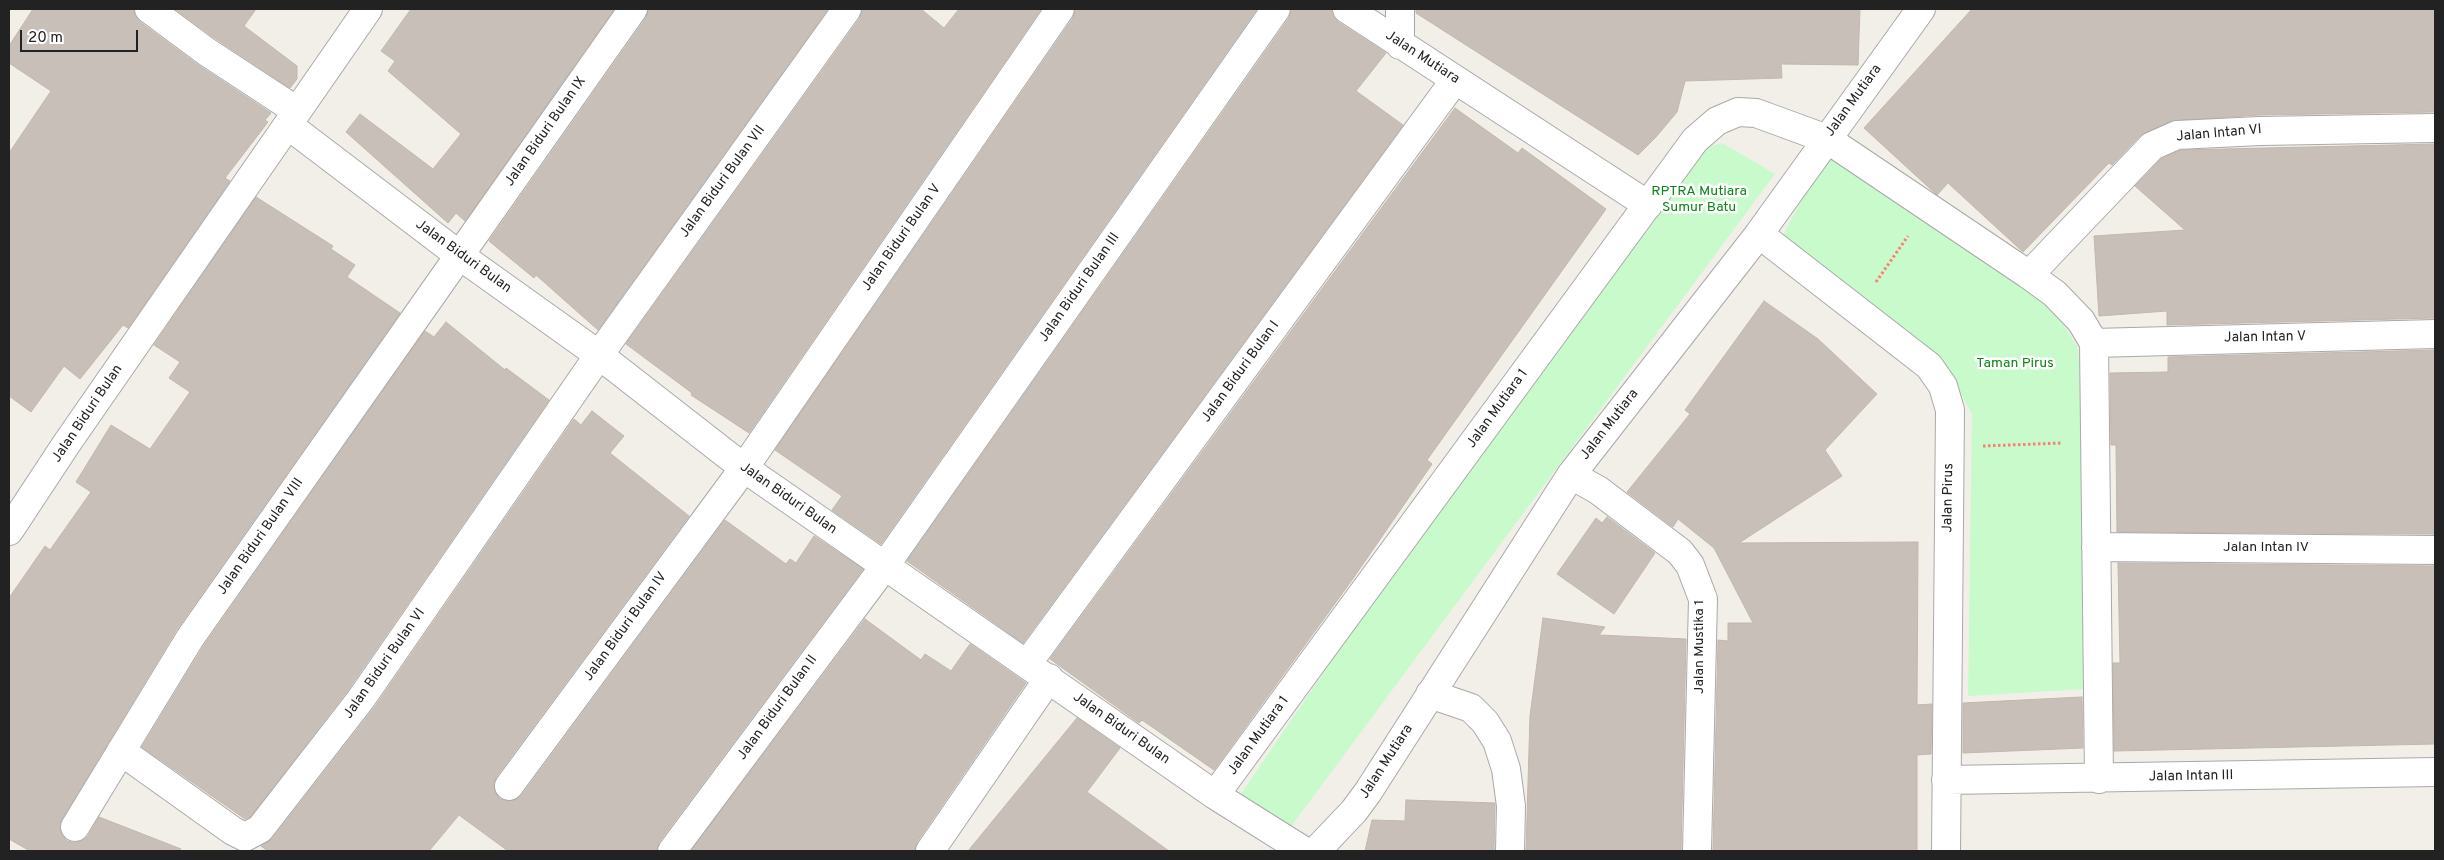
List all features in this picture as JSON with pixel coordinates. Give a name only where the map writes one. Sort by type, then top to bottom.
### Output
[{"type":"street","points":[[149,9],[292,118]]},
{"type":"street","name":"Jalan Biduri Bulan","points":[[9,531],[67,443],[368,9]]},
{"type":"street","name":"Jalan Biduri Bulan IX","points":[[459,255],[633,9]]},
{"type":"street","name":"Jalan Biduri Bulan VII","points":[[598,355],[846,9]]},
{"type":"street","name":"Jalan Biduri Bulan V","points":[[744,468],[1060,9]]},
{"type":"street","name":"Jalan Biduri Bulan III","points":[[884,566],[1276,9]]},
{"type":"street","name":"Jalan Mutiara","points":[[1347,9],[1648,205]]},
{"type":"street","points":[[1400,9],[1400,45]]},
{"type":"street","name":"Jalan Mutiara","points":[[1316,851],[1354,811],[1368,792],[1571,475],[1758,234],[1921,9]]},
{"type":"street","name":"Jalan Biduri Bulan I","points":[[930,851],[1038,671],[1455,80]]},
{"type":"street","name":"Jalan Mutiara 1","points":[[1215,795],[1695,140],[1717,121],[1738,112],[1756,113],[1827,139],[2029,274],[2055,294],[2081,321],[2094,343]]},
{"type":"street","name":"Jalan Biduri Bulan","points":[[292,118],[459,255],[598,355],[744,468],[1215,795],[1304,851]]},
{"type":"street","name":"Jalan Intan VI","points":[[2029,274],[2152,146],[2177,135],[2260,131],[2435,128]]},
{"type":"street","name":"Jalan Pirus","points":[[1758,234],[1930,366],[1943,386],[1950,410],[1946,851]]},
{"type":"street","name":"Jalan Biduri Bulan VIII","points":[[75,827],[190,638],[459,255]]},
{"type":"street","name":"Jalan Intan V","points":[[2094,343],[2435,334]]},
{"type":"street","points":[[2094,343],[2099,779]]},
{"type":"street","name":"Jalan Biduri Bulan VI","points":[[121,750],[233,831],[245,837],[260,829],[362,699],[598,355]]},
{"type":"street","name":"Jalan Biduri Bulan IV","points":[[509,786],[744,468]]},
{"type":"street","name":"Jalan Mustika 1","points":[[1571,475],[1598,490],[1680,552],[1690,565],[1703,599],[1697,851]]},
{"type":"street","name":"Jalan Intan IV","points":[[2096,547],[2435,550]]},
{"type":"street","name":"Jalan Biduri Bulan II","points":[[672,851],[884,566]]},
{"type":"street","points":[[1430,694],[1471,708],[1485,722],[1497,741],[1506,769],[1511,806],[1510,851]]},
{"type":"street","name":"Jalan Intan III","points":[[1946,780],[2099,779],[2435,772]]},
{"type":"path","points":[[1857,310],[1928,206]]},
{"type":"path","points":[[1950,447],[2095,442]]},
{"type":"green space","name":"RPTRA Mutiara Sumur Batu","points":[[1722,143],[1775,174],[1275,848],[1226,816],[1674,158]]},
{"type":"green space","name":"Taman Pirus","points":[[1827,152],[2010,267],[2059,318],[2077,346],[2082,381],[2085,689],[1968,696],[1972,414],[1942,359],[1782,237]]},
{"type":"building","points":[[33,9],[134,9],[135,16],[140,22],[198,65],[271,113],[265,120],[268,122],[225,178],[230,181],[128,328],[123,325],[80,379],[64,366],[31,412],[9,396],[9,153],[51,91],[9,63],[9,46]]},
{"type":"building","points":[[175,9],[256,9],[244,26],[297,66],[297,79],[290,88],[216,39]]},
{"type":"building","points":[[411,9],[614,9],[465,221],[456,213],[448,223],[346,132],[360,114],[433,169],[461,134],[388,71],[395,61],[381,51]]},
{"type":"building","points":[[648,9],[828,9],[598,330],[536,275],[534,278],[489,241],[646,18]]},
{"type":"building","points":[[862,9],[921,9],[944,28],[959,9],[1041,9],[749,433],[691,395],[692,393],[626,344],[860,18]]},
{"type":"building","points":[[1075,9],[1257,9],[881,544],[832,510],[842,496],[775,450],[1073,18]]},
{"type":"building","points":[[1291,9],[1331,9],[1333,16],[1338,22],[1386,53],[1356,91],[1403,125],[1023,643],[907,561],[1289,18]]},
{"type":"building","points":[[1416,9],[1860,9],[1858,65],[1781,64],[1782,78],[1685,81],[1677,112],[1638,155],[1416,13]]},
{"type":"building","points":[[1972,9],[2435,9],[2435,112],[2259,115],[2171,121],[2141,135],[2112,165],[2109,163],[2023,252],[1948,183],[1937,195],[1864,128]]},
{"type":"building","points":[[1455,108],[1518,153],[1522,148],[1606,209],[1427,460],[1432,464],[1352,580],[1214,770],[1142,720],[1139,723],[1050,659]]},
{"type":"building","points":[[2435,144],[2435,318],[2167,325],[2167,311],[2099,316],[2094,236],[2185,230],[2135,186],[2161,159],[2181,150]]},
{"type":"building","points":[[256,197],[333,246],[331,249],[355,265],[347,277],[400,313],[177,629],[59,826],[62,835],[67,841],[75,843],[88,836],[99,817],[181,849],[180,851],[30,851],[9,839],[9,598],[45,546],[50,550],[91,492],[76,482],[111,425],[150,449],[190,392],[169,378],[180,362],[154,345]]},
{"type":"building","points":[[1764,301],[1818,339],[1877,394],[1825,450],[1842,476],[1739,543],[1918,542],[1917,705],[1932,704],[1931,754],[1917,755],[1917,851],[1713,851],[1718,640],[1728,641],[1728,623],[1753,623],[1714,548],[1678,519],[1673,527],[1627,492],[1690,414],[1685,410]]},
{"type":"building","points":[[446,322],[505,370],[506,368],[549,400],[348,690],[250,817],[245,819],[142,747],[203,647],[425,331],[434,337]]},
{"type":"building","points":[[2435,350],[2435,534],[2117,532],[2116,445],[2111,445],[2110,373],[2168,372],[2168,357]]},
{"type":"building","points":[[592,411],[624,436],[610,453],[689,516],[496,777],[494,784],[495,792],[500,799],[507,801],[515,800],[522,795],[725,520],[786,564],[790,559],[796,563],[814,536],[863,569],[659,842],[657,851],[508,851],[459,815],[429,851],[268,851],[261,846],[272,839],[374,708],[574,419],[581,425]]},
{"type":"building","points":[[1607,517],[1655,553],[1614,614],[1557,574],[1596,518],[1602,523]]},
{"type":"building","points":[[2118,563],[2435,566],[2435,744],[2114,751],[2113,663],[2120,663]]},
{"type":"building","points":[[1543,618],[1605,627],[1599,635],[1686,639],[1681,851],[1526,851],[1530,716]]},
{"type":"building","points":[[865,619],[921,660],[925,654],[951,671],[970,644],[1026,683],[917,842],[915,851],[691,851]]},
{"type":"building","points":[[2082,697],[2083,748],[1963,753],[1963,703]]},
{"type":"building","points":[[1077,718],[1120,748],[1087,792],[1169,851],[968,851]]},
{"type":"building","points":[[1406,800],[1495,803],[1494,851],[1365,851],[1372,820],[1405,821]]}]
